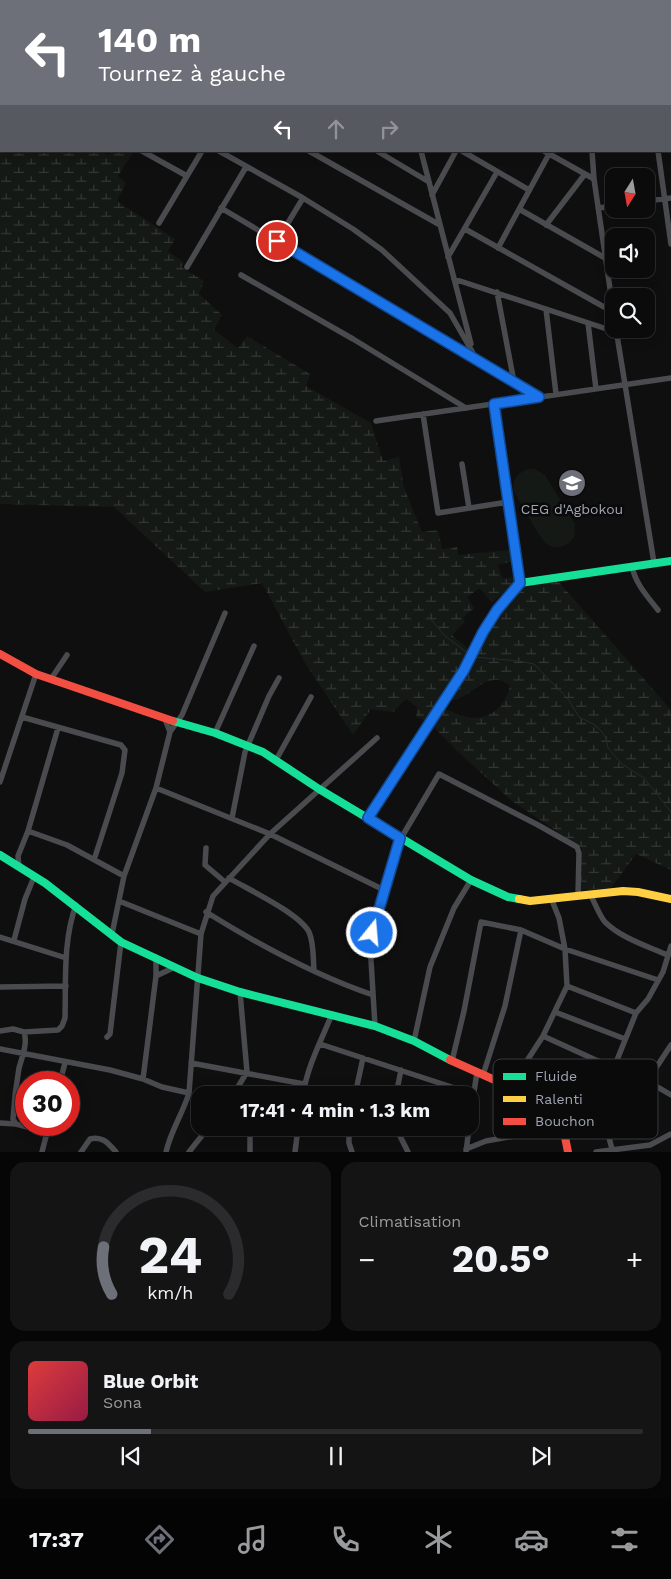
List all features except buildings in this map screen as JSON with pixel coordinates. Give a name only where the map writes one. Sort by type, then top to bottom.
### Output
[{"type":"street","points":[[144,152],[187,176]]},
{"type":"street","points":[[159,223],[201,152]]},
{"type":"street","points":[[221,152],[303,198],[353,229],[390,257],[450,313],[474,356]]},
{"type":"street","points":[[310,152],[440,225]]},
{"type":"street","points":[[379,152],[429,182]]},
{"type":"street","points":[[421,152],[474,356]]},
{"type":"street","points":[[432,195],[455,152]]},
{"type":"street","points":[[464,152],[529,190]]},
{"type":"street","points":[[592,152],[605,258]]},
{"type":"street","points":[[658,152],[671,244]]},
{"type":"street","points":[[498,248],[547,153],[594,179]]},
{"type":"street","points":[[187,267],[246,167]]},
{"type":"street","points":[[448,258],[496,172]]},
{"type":"street","points":[[546,225],[585,174]]},
{"type":"street","points":[[277,241],[303,198]]},
{"type":"street","points":[[655,200],[671,198]]},
{"type":"street","points":[[598,208],[605,207]]},
{"type":"street","points":[[221,208],[474,356],[539,397]]},
{"type":"street","points":[[519,209],[605,258]]},
{"type":"street","points":[[465,230],[605,308]]},
{"type":"street","points":[[240,274],[354,339],[466,408]]},
{"type":"street","points":[[454,279],[605,328]]},
{"type":"street","points":[[496,292],[514,382]]},
{"type":"street","points":[[546,309],[556,394]]},
{"type":"street","points":[[588,323],[596,388]]},
{"type":"street","points":[[617,338],[654,563]]},
{"type":"street","points":[[376,421],[671,378]]},
{"type":"street","points":[[494,404],[520,583]]},
{"type":"street","points":[[423,414],[438,513],[508,502]]},
{"type":"street","points":[[462,464],[469,508]]},
{"type":"street","points":[[368,818],[471,656],[497,610],[520,583],[671,561]]},
{"type":"street","points":[[632,566],[637,582],[658,610]]},
{"type":"street","points":[[112,934],[124,876],[156,788],[170,732],[182,715],[225,613]]},
{"type":"street","points":[[215,734],[254,646]]},
{"type":"street","points":[[0,654],[36,674],[165,720],[187,724],[248,745],[276,760],[319,789],[470,880],[508,897],[521,900],[537,900],[623,891],[671,899]]},
{"type":"street","points":[[51,679],[67,655]]},
{"type":"street","points":[[0,782],[36,674]]},
{"type":"street","points":[[232,818],[242,762],[279,678]]},
{"type":"street","points":[[276,760],[311,696]]},
{"type":"street","points":[[182,715],[187,724]]},
{"type":"street","points":[[22,717],[121,745],[125,750],[122,773],[94,860]]},
{"type":"street","points":[[165,720],[170,732]]},
{"type":"street","points":[[19,867],[18,856],[28,830],[58,728]]},
{"type":"street","points":[[166,1152],[170,1137],[189,1093],[201,934],[206,912],[213,896],[270,834],[376,738]]},
{"type":"street","points":[[375,1026],[371,960],[372,933],[400,838],[439,774],[538,825],[576,847],[579,853],[578,895]]},
{"type":"street","points":[[156,788],[270,834],[384,890]]},
{"type":"street","points":[[28,830],[66,845],[124,876]]},
{"type":"street","points":[[206,848],[205,865],[227,880],[291,914],[301,922],[310,936],[314,970]]},
{"type":"street","points":[[0,855],[76,905],[122,942],[198,978],[240,992],[375,1026],[414,1041],[452,1061],[493,1079]]},
{"type":"street","points":[[10,861],[18,856]]},
{"type":"street","points":[[14,940],[25,899],[34,877]]},
{"type":"street","points":[[414,1041],[430,967],[454,908],[470,880]]},
{"type":"street","points":[[590,894],[604,921],[626,937],[667,955]]},
{"type":"street","points":[[528,1059],[543,1036],[567,986],[565,949],[559,918],[551,898]]},
{"type":"street","points":[[119,901],[201,934]]},
{"type":"street","points":[[0,1031],[13,1029],[24,1032],[58,1030],[62,1026],[70,920],[76,905]]},
{"type":"street","points":[[206,912],[248,938],[338,982],[373,995]]},
{"type":"street","points":[[452,1061],[464,1011],[481,922],[521,930],[565,949],[658,980]]},
{"type":"street","points":[[476,1086],[505,1006],[521,930]]},
{"type":"street","points":[[0,937],[66,958]]},
{"type":"street","points":[[107,1037],[110,1034],[122,942]]},
{"type":"street","points":[[617,1059],[636,1013],[648,998],[663,972],[671,946]]},
{"type":"street","points":[[143,1079],[156,976],[156,957]]},
{"type":"street","points":[[156,976],[175,967]]},
{"type":"street","points":[[0,987],[66,986]]},
{"type":"street","points":[[567,986],[636,1013]]},
{"type":"street","points":[[238,1086],[247,1072],[240,992]]},
{"type":"street","points":[[555,1012],[625,1039]]},
{"type":"street","points":[[191,1063],[304,1084],[332,1014]]},
{"type":"street","points":[[19,1071],[25,1039],[24,1032]]},
{"type":"street","points":[[543,1036],[594,1059]]},
{"type":"street","points":[[320,1044],[449,1086]]},
{"type":"street","points":[[0,1049],[65,1063],[110,1070],[143,1079],[162,1087],[189,1093]]},
{"type":"street","points":[[658,1066],[670,1049]]},
{"type":"street","points":[[357,1086],[363,1058]]},
{"type":"street","points":[[63,1071],[65,1063]]},
{"type":"street","points":[[398,1086],[401,1070]]},
{"type":"street","points":[[658,1087],[671,1095]]},
{"type":"street","points":[[15,1098],[15,1122]]},
{"type":"street","points":[[0,1123],[15,1124]]},
{"type":"street","points":[[596,1152],[638,1148],[650,1145],[671,1134]]},
{"type":"street","points":[[42,1152],[46,1136]]},
{"type":"street","points":[[189,1152],[202,1136]]},
{"type":"street","points":[[250,1136],[250,1152]]},
{"type":"street","points":[[295,1152],[296,1136]]},
{"type":"street","points":[[348,1136],[348,1143],[352,1152]]},
{"type":"street","points":[[400,1136],[408,1152]]},
{"type":"street","points":[[466,1150],[468,1136]]},
{"type":"street","points":[[81,1152],[90,1139],[95,1138],[103,1139],[116,1151]]},
{"type":"street","points":[[466,1150],[486,1141],[497,1139]]},
{"type":"street","points":[[566,1139],[568,1152]]},
{"type":"street","points":[[609,1139],[612,1149]]},
{"type":"green space","points":[[0,152],[104,152],[108,155],[110,152],[133,152],[118,176],[126,183],[117,201],[175,239],[168,251],[184,263],[181,267],[204,281],[199,294],[222,315],[214,330],[238,348],[247,336],[310,374],[306,386],[371,423],[383,461],[399,457],[404,488],[422,532],[438,530],[442,549],[457,547],[458,555],[510,550],[513,561],[498,565],[503,579],[514,577],[516,580],[492,603],[480,588],[467,597],[474,608],[463,618],[465,622],[452,635],[468,649],[454,677],[425,720],[416,717],[417,707],[406,699],[393,712],[371,709],[353,735],[305,663],[262,583],[205,592],[114,507],[0,504]]},
{"type":"green space","points":[[529,469],[535,469],[545,475],[575,524],[574,537],[566,545],[555,547],[547,544],[513,490],[517,476]]},
{"type":"green space","points":[[558,581],[671,710],[671,870],[636,854],[611,888],[581,890],[582,848],[512,801],[456,750],[431,724],[441,708],[472,718],[487,715],[499,707],[508,694],[510,686],[501,681],[493,680],[462,697],[446,700],[473,662],[494,623],[515,595],[525,586]]},
{"type":"waterway","points":[[429,617],[445,636],[469,654]]},
{"type":"waterway","points":[[474,657],[534,664],[568,699],[579,717],[595,725],[602,732],[606,738],[608,748],[622,764],[644,778],[671,812]]},
{"type":"traffic: fast","points":[[368,818],[463,670],[497,610],[520,583],[671,561]]},
{"type":"traffic: fast","points":[[173,721],[215,733],[263,752],[319,789],[471,880],[508,897],[519,899]]},
{"type":"traffic: fast","points":[[0,855],[45,883],[121,942],[198,978],[240,992],[375,1026],[414,1041],[450,1060]]},
{"type":"traffic: slow","points":[[519,899],[530,901],[623,891],[671,899]]},
{"type":"traffic: jam","points":[[0,654],[36,674],[173,721]]},
{"type":"traffic: jam","points":[[450,1060],[493,1079]]},
{"type":"traffic: jam","points":[[565,1139],[568,1152]]},
{"type":"place","name":"CEG d'Agbokou","points":[[572,483]]},
{"type":"route","points":[[277,241],[539,397],[494,404],[520,583],[497,610],[483,632],[464,670],[368,818],[400,838],[372,933]]}]
